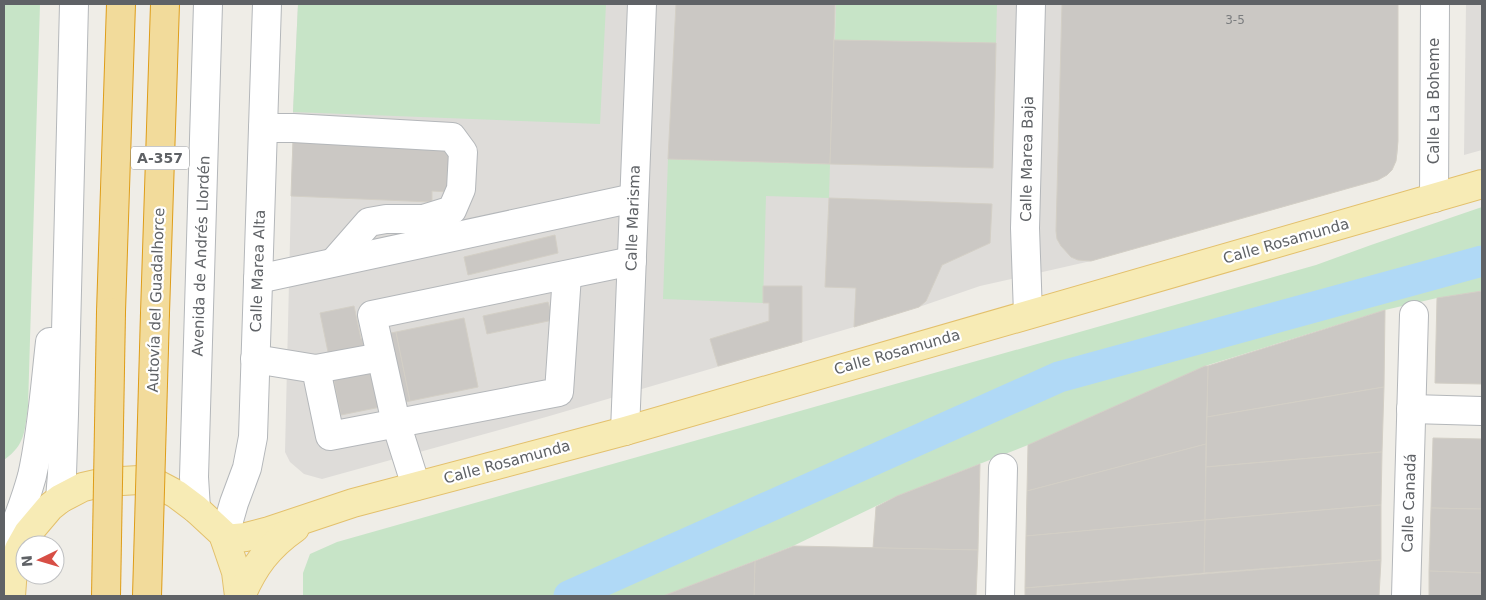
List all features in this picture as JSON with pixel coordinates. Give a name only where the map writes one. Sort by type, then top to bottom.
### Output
[{"type":"highway","name":"A-357","points":[[106,596],[111,312],[121,4]]},
{"type":"highway","name":"Autovía del Guadalhorce","points":[[147,596],[165,4]]},
{"type":"main road","name":"Calle Rosamunda","points":[[224,537],[246,537],[353,503],[625,431],[1482,184]]},
{"type":"main road","points":[[9,594],[12,569],[23,541],[44,514],[60,499],[83,487],[105,482],[139,480],[159,485],[196,509],[224,537],[236,572],[240,596]]},
{"type":"main road","name":"Calle Rosamunda","points":[[240,596],[249,577],[266,552],[310,516]]},
{"type":"street","points":[[60,499],[64,422],[74,4]]},
{"type":"street","name":"Avenida de Andrés Llordén","points":[[196,509],[194,477],[208,4]]},
{"type":"street","name":"Calle Marea Alta","points":[[224,537],[247,468],[254,428],[267,4]]},
{"type":"street","name":"Calle Marisma","points":[[625,431],[642,4]]},
{"type":"street","name":"Calle Marea Baja","points":[[1028,314],[1025,228],[1031,4]]},
{"type":"street","name":"Calle La Boheme","points":[[1434,198],[1435,4]]},
{"type":"street","points":[[263,128],[452,137],[463,152],[461,189],[452,210],[423,219],[386,218],[370,222],[334,262]]},
{"type":"street","points":[[4,552],[21,511],[32,476],[37,449],[70,182]]},
{"type":"street","points":[[258,278],[634,198]]},
{"type":"street","points":[[416,486],[396,423],[372,315],[632,261]]},
{"type":"street","points":[[316,369],[330,436],[559,392],[567,274]]},
{"type":"street","name":"Calle Canadá","points":[[1406,596],[1414,315]]},
{"type":"street","points":[[255,359],[316,369],[381,357]]},
{"type":"street","points":[[1411,409],[1482,411]]},
{"type":"street","points":[[4,502],[15,491],[37,449]]},
{"type":"street","points":[[1000,596],[1002,468]]},
{"type":"shaded area","points":[[298,4],[1398,4],[1398,151],[1392,170],[1378,180],[1091,261],[980,286],[854,327],[546,417],[322,479],[304,474],[290,462],[285,452],[293,112]]},
{"type":"shaded area","points":[[1466,4],[1482,4],[1482,150],[1464,155]]},
{"type":"green space","points":[[4,4],[40,4],[28,407],[23,437],[16,448],[4,460]]},
{"type":"green space","points":[[298,4],[606,4],[600,124],[293,112]]},
{"type":"green space","points":[[836,4],[997,4],[996,43],[835,40]]},
{"type":"green space","points":[[668,159],[830,164],[829,198],[766,196],[763,303],[663,299]]},
{"type":"green space","points":[[1482,207],[1482,291],[1437,298],[1385,310],[1205,366],[1028,445],[897,496],[793,546],[663,596],[303,596],[303,573],[310,554],[337,542],[1316,265]]},
{"type":"building","points":[[676,4],[835,4],[830,164],[668,159]]},
{"type":"building","points":[[1062,4],[1398,4],[1398,141],[1396,161],[1392,170],[1378,180],[1091,261],[1078,260],[1071,257],[1061,246],[1057,239],[1056,231]]},
{"type":"building","points":[[834,40],[996,43],[993,168],[830,164]]},
{"type":"building","points":[[293,141],[451,147],[449,192],[432,191],[432,202],[291,196]]},
{"type":"building","points":[[829,198],[992,204],[990,243],[942,265],[926,301],[919,307],[854,327],[856,288],[825,287]]},
{"type":"building","points":[[555,235],[558,253],[468,275],[464,257]]},
{"type":"building","points":[[763,286],[802,286],[802,342],[718,366],[710,339],[769,321],[769,303],[763,303]]},
{"type":"building","points":[[1482,291],[1482,384],[1435,383],[1437,298]]},
{"type":"building","points":[[548,302],[553,320],[487,334],[483,316]]},
{"type":"building","points":[[354,306],[361,339],[396,332],[410,401],[341,415],[320,313]]},
{"type":"building","points":[[1385,310],[1384,387],[1207,417],[1208,366]]},
{"type":"building","points":[[464,318],[478,387],[410,401],[396,332]]},
{"type":"building","points":[[1208,366],[1206,444],[1027,491],[1028,445]]},
{"type":"building","points":[[1384,387],[1382,452],[1206,467],[1207,417]]},
{"type":"building","points":[[1433,438],[1482,439],[1482,509],[1431,508]]},
{"type":"building","points":[[1206,444],[1205,520],[1026,536],[1027,491]]},
{"type":"building","points":[[1382,452],[1381,505],[1205,520],[1206,467]]},
{"type":"building","points":[[980,464],[978,550],[873,548],[876,507],[897,496]]},
{"type":"building","points":[[1381,505],[1381,560],[1204,573],[1205,520]]},
{"type":"building","points":[[1431,508],[1482,509],[1482,573],[1429,571]]},
{"type":"building","points":[[1205,520],[1204,573],[1025,588],[1026,536]]},
{"type":"building","points":[[794,546],[978,550],[976,596],[754,596],[755,561]]},
{"type":"building","points":[[1381,560],[1379,596],[1025,596],[1025,588]]},
{"type":"building","points":[[755,561],[754,596],[663,596]]},
{"type":"building","points":[[1429,571],[1482,573],[1482,596],[1429,596]]},
{"type":"waterway","points":[[569,596],[1059,377],[1482,261]]}]
